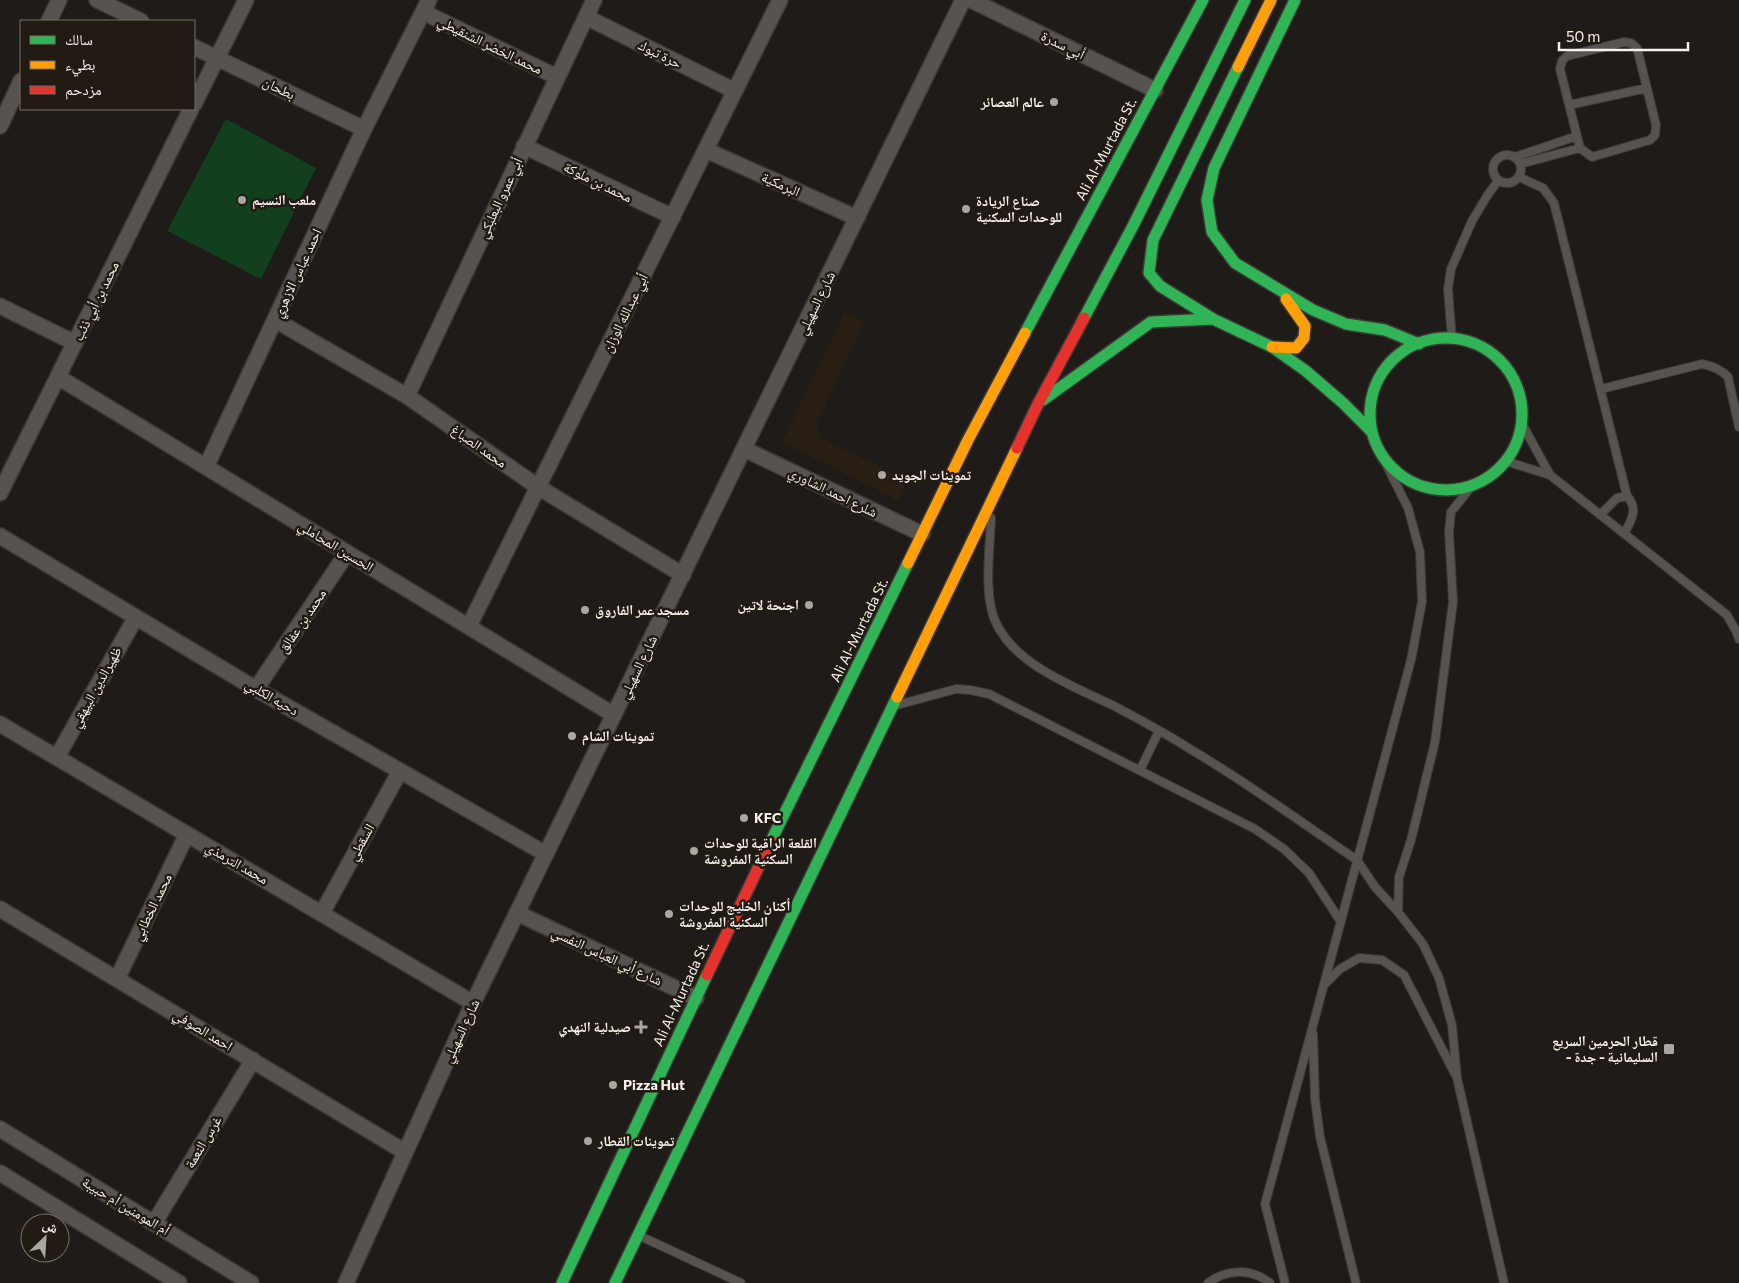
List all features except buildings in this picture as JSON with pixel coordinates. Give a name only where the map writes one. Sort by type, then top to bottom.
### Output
[{"type":"main road","name":"Ali Al-Murtada St.","points":[[562,1283],[696,998],[968,440],[1203,0]]},
{"type":"main road","points":[[615,1283],[1038,404],[1133,226],[1245,0]]},
{"type":"main road","points":[[1271,0],[1153,240],[1148,273],[1160,286],[1213,319],[1272,348],[1306,371],[1343,403],[1371,431],[1384,460],[1408,481],[1439,490],[1471,487],[1498,471],[1517,445],[1523,414],[1516,382],[1497,357],[1469,341],[1437,338],[1407,348],[1383,370],[1371,399],[1371,431]]},
{"type":"main road","points":[[1295,0],[1214,168],[1207,200],[1212,232],[1235,263],[1313,310],[1346,324],[1385,330],[1419,344]]},
{"type":"main road","points":[[1272,348],[1296,348],[1304,338],[1306,326],[1280,291]]},
{"type":"main road","points":[[1038,404],[1151,322],[1213,319]]},
{"type":"street","points":[[49,20],[59,0]]},
{"type":"street","points":[[97,0],[139,20]]},
{"type":"street","points":[[195,102],[246,0]]},
{"type":"street","name":"أبي عمرو البعلبكي","points":[[407,396],[594,0]]},
{"type":"street","name":"أبي عبدالله الوزان","points":[[469,626],[780,0]]},
{"type":"street","name":"شارع السهيلي","points":[[346,1283],[517,913],[963,0]]},
{"type":"street","name":"أبي سدرة","points":[[971,0],[1155,90]]},
{"type":"street","name":"محمد الخضر الشنقيطي","points":[[426,6],[557,77]]},
{"type":"street","name":"احمد عباس الازهري","points":[[206,467],[364,129],[426,6]]},
{"type":"street","name":"حرة تبوك","points":[[586,16],[735,91]]},
{"type":"street","name":"بطحان","points":[[195,47],[364,129]]},
{"type":"street","points":[[0,126],[20,83]]},
{"type":"street","name":"محمد بن أبي ذئب","points":[[0,493],[191,110]]},
{"type":"street","name":"محمد بن ملوكة","points":[[524,146],[673,217]]},
{"type":"street","name":"البرمكية","points":[[706,150],[857,218]]},
{"type":"street","points":[[0,306],[75,343]]},
{"type":"street","name":"محمد الصباغ","points":[[275,320],[407,396],[538,487],[682,575]]},
{"type":"street","name":"الحسين المحاملي","points":[[58,377],[614,715]]},
{"type":"street","name":"شلرع احمد الشاوري","points":[[744,449],[922,534]]},
{"type":"street","name":"دحيه الكلبي","points":[[0,536],[256,688],[546,854]]},
{"type":"street","name":"محمد بن عفالق","points":[[256,688],[347,553]]},
{"type":"street","name":"ظهيرالدين البيهقي","points":[[57,757],[136,617]]},
{"type":"street","name":"محمد الترمذي","points":[[0,724],[474,1003]]},
{"type":"street","name":"السقطي","points":[[322,913],[400,771]]},
{"type":"street","name":"محمد الخطابي","points":[[116,979],[187,834]]},
{"type":"street","name":"احمد الصوفي","points":[[0,909],[405,1152]]},
{"type":"street","name":"شارع أبي العباس النفسي","points":[[517,913],[696,998]]},
{"type":"street","name":"غرس النعمة","points":[[154,1223],[253,1060]]},
{"type":"street","name":"أم المومنين أم حبيبة","points":[[0,1129],[251,1283]]},
{"type":"street","points":[[0,1173],[179,1283]]},
{"type":"lane","points":[[1624,42],[1631,43],[1637,48],[1647,88],[1656,125],[1655,135],[1650,140],[1592,157],[1580,148],[1560,69],[1562,61],[1567,56],[1624,42]]},
{"type":"lane","points":[[1569,105],[1647,88]]},
{"type":"lane","points":[[1518,160],[1577,136]]},
{"type":"lane","points":[[1518,160],[1521,170],[1519,177],[1513,182],[1498,181],[1492,168],[1495,160],[1501,156],[1508,154],[1518,160],[1580,148]]},
{"type":"lane","points":[[1519,177],[1543,188],[1554,203],[1627,496],[1631,500],[1634,510],[1624,534]]},
{"type":"lane","points":[[1452,340],[1448,290],[1451,269],[1472,222],[1498,181]]},
{"type":"lane","points":[[1601,389],[1702,364],[1713,366],[1723,371],[1728,377],[1739,427]]},
{"type":"lane","points":[[1521,422],[1550,474],[1726,615],[1739,639]]},
{"type":"lane","points":[[1285,1283],[1265,1204],[1411,660],[1422,602],[1420,552],[1408,508],[1384,460]]},
{"type":"lane","points":[[1505,461],[1550,474]]},
{"type":"lane","points":[[1398,912],[1399,877],[1413,831],[1435,742],[1453,602],[1449,532],[1451,512],[1471,487]]},
{"type":"lane","points":[[1600,515],[1617,498],[1627,496]]},
{"type":"lane","points":[[991,502],[988,600],[996,623],[1008,642],[1025,658],[1046,672],[1199,754],[1357,860],[1375,886],[1423,944],[1439,978],[1452,1025],[1457,1078],[1504,1283]]},
{"type":"lane","points":[[893,706],[956,689],[989,694],[1255,828],[1284,849],[1309,873],[1341,922]]},
{"type":"lane","points":[[1140,770],[1159,731]]},
{"type":"lane","points":[[1324,986],[1340,969],[1359,958],[1382,960],[1404,975],[1457,1078]]},
{"type":"lane","points":[[1313,1024],[1315,1099],[1320,1136],[1356,1283]]},
{"type":"lane","points":[[638,1236],[741,1283]]},
{"type":"lane","points":[[1208,1283],[1218,1276],[1238,1271],[1263,1278],[1270,1283]]},
{"type":"shaded area","points":[[845,312],[864,322],[817,423],[819,437],[908,480],[898,501],[782,442]]},
{"type":"green space","name":"ملعب النسيم","points":[[226,119],[316,168],[261,279],[167,231]]},
{"type":"traffic: fast","points":[[1025,333],[1203,0]]},
{"type":"traffic: fast","points":[[1084,318],[1133,226],[1245,0]]},
{"type":"traffic: fast","points":[[1214,168],[1295,0]]},
{"type":"traffic: fast","points":[[1213,319],[1160,286],[1149,273],[1153,240],[1238,67]]},
{"type":"traffic: fast","points":[[1214,168],[1207,200],[1212,232],[1235,263],[1313,310],[1346,324],[1385,330],[1419,344]]},
{"type":"traffic: fast","points":[[1043,400],[1151,322],[1213,319],[1272,347],[1306,371],[1343,403],[1371,431]]},
{"type":"traffic: fast","points":[[1446,338],[1475,344],[1488,351],[1499,361],[1509,372],[1516,385],[1522,414],[1516,443],[1509,456],[1499,467],[1488,477],[1475,484],[1446,490],[1417,484],[1404,477],[1393,467],[1383,456],[1376,443],[1370,414],[1376,385],[1383,372],[1393,361],[1404,351],[1417,344],[1446,338]]},
{"type":"traffic: fast","points":[[771,841],[908,563]]},
{"type":"traffic: fast","points":[[615,1283],[897,697]]},
{"type":"traffic: fast","points":[[562,1283],[707,975]]},
{"type":"traffic: slow","points":[[1238,67],[1271,0]]},
{"type":"traffic: slow","points":[[1272,347],[1296,348],[1304,338],[1305,326],[1286,299]]},
{"type":"traffic: slow","points":[[908,563],[968,440],[1025,333]]},
{"type":"traffic: slow","points":[[897,697],[1017,448]]},
{"type":"traffic: jam","points":[[1017,448],[1084,318]]},
{"type":"traffic: jam","points":[[707,975],[771,841]]},
{"type":"place","name":"عالم العصائر","points":[[1054,102]]},
{"type":"place","name":"ملعب النسيم","points":[[242,200]]},
{"type":"place","name":"صناع الريادة للوحدات السكنية","points":[[966,209]]},
{"type":"place","name":"تموينات الجويد","points":[[882,475]]},
{"type":"place","name":"اجنحة لاتين","points":[[809,605]]},
{"type":"place","name":"مسجد عمر الفاروق","points":[[585,610]]},
{"type":"place","name":"تموينات الشام","points":[[572,736]]},
{"type":"place","name":"KFC","points":[[744,818]]},
{"type":"place","name":"القلعة الراقية للوحدات السكنية المفروشة","points":[[694,851]]},
{"type":"place","name":"أكنان الخليج للوحدات السكنية المفروشة","points":[[669,914]]},
{"type":"place","name":"صيدلية النهدي","points":[[641,1027]]},
{"type":"place","name":"قطار الحرمين السريع - السليمانية - جدة","points":[[1669,1049]]},
{"type":"place","name":"Pizza Hut","points":[[613,1085]]},
{"type":"place","name":"تموينات القطار","points":[[588,1141]]}]
